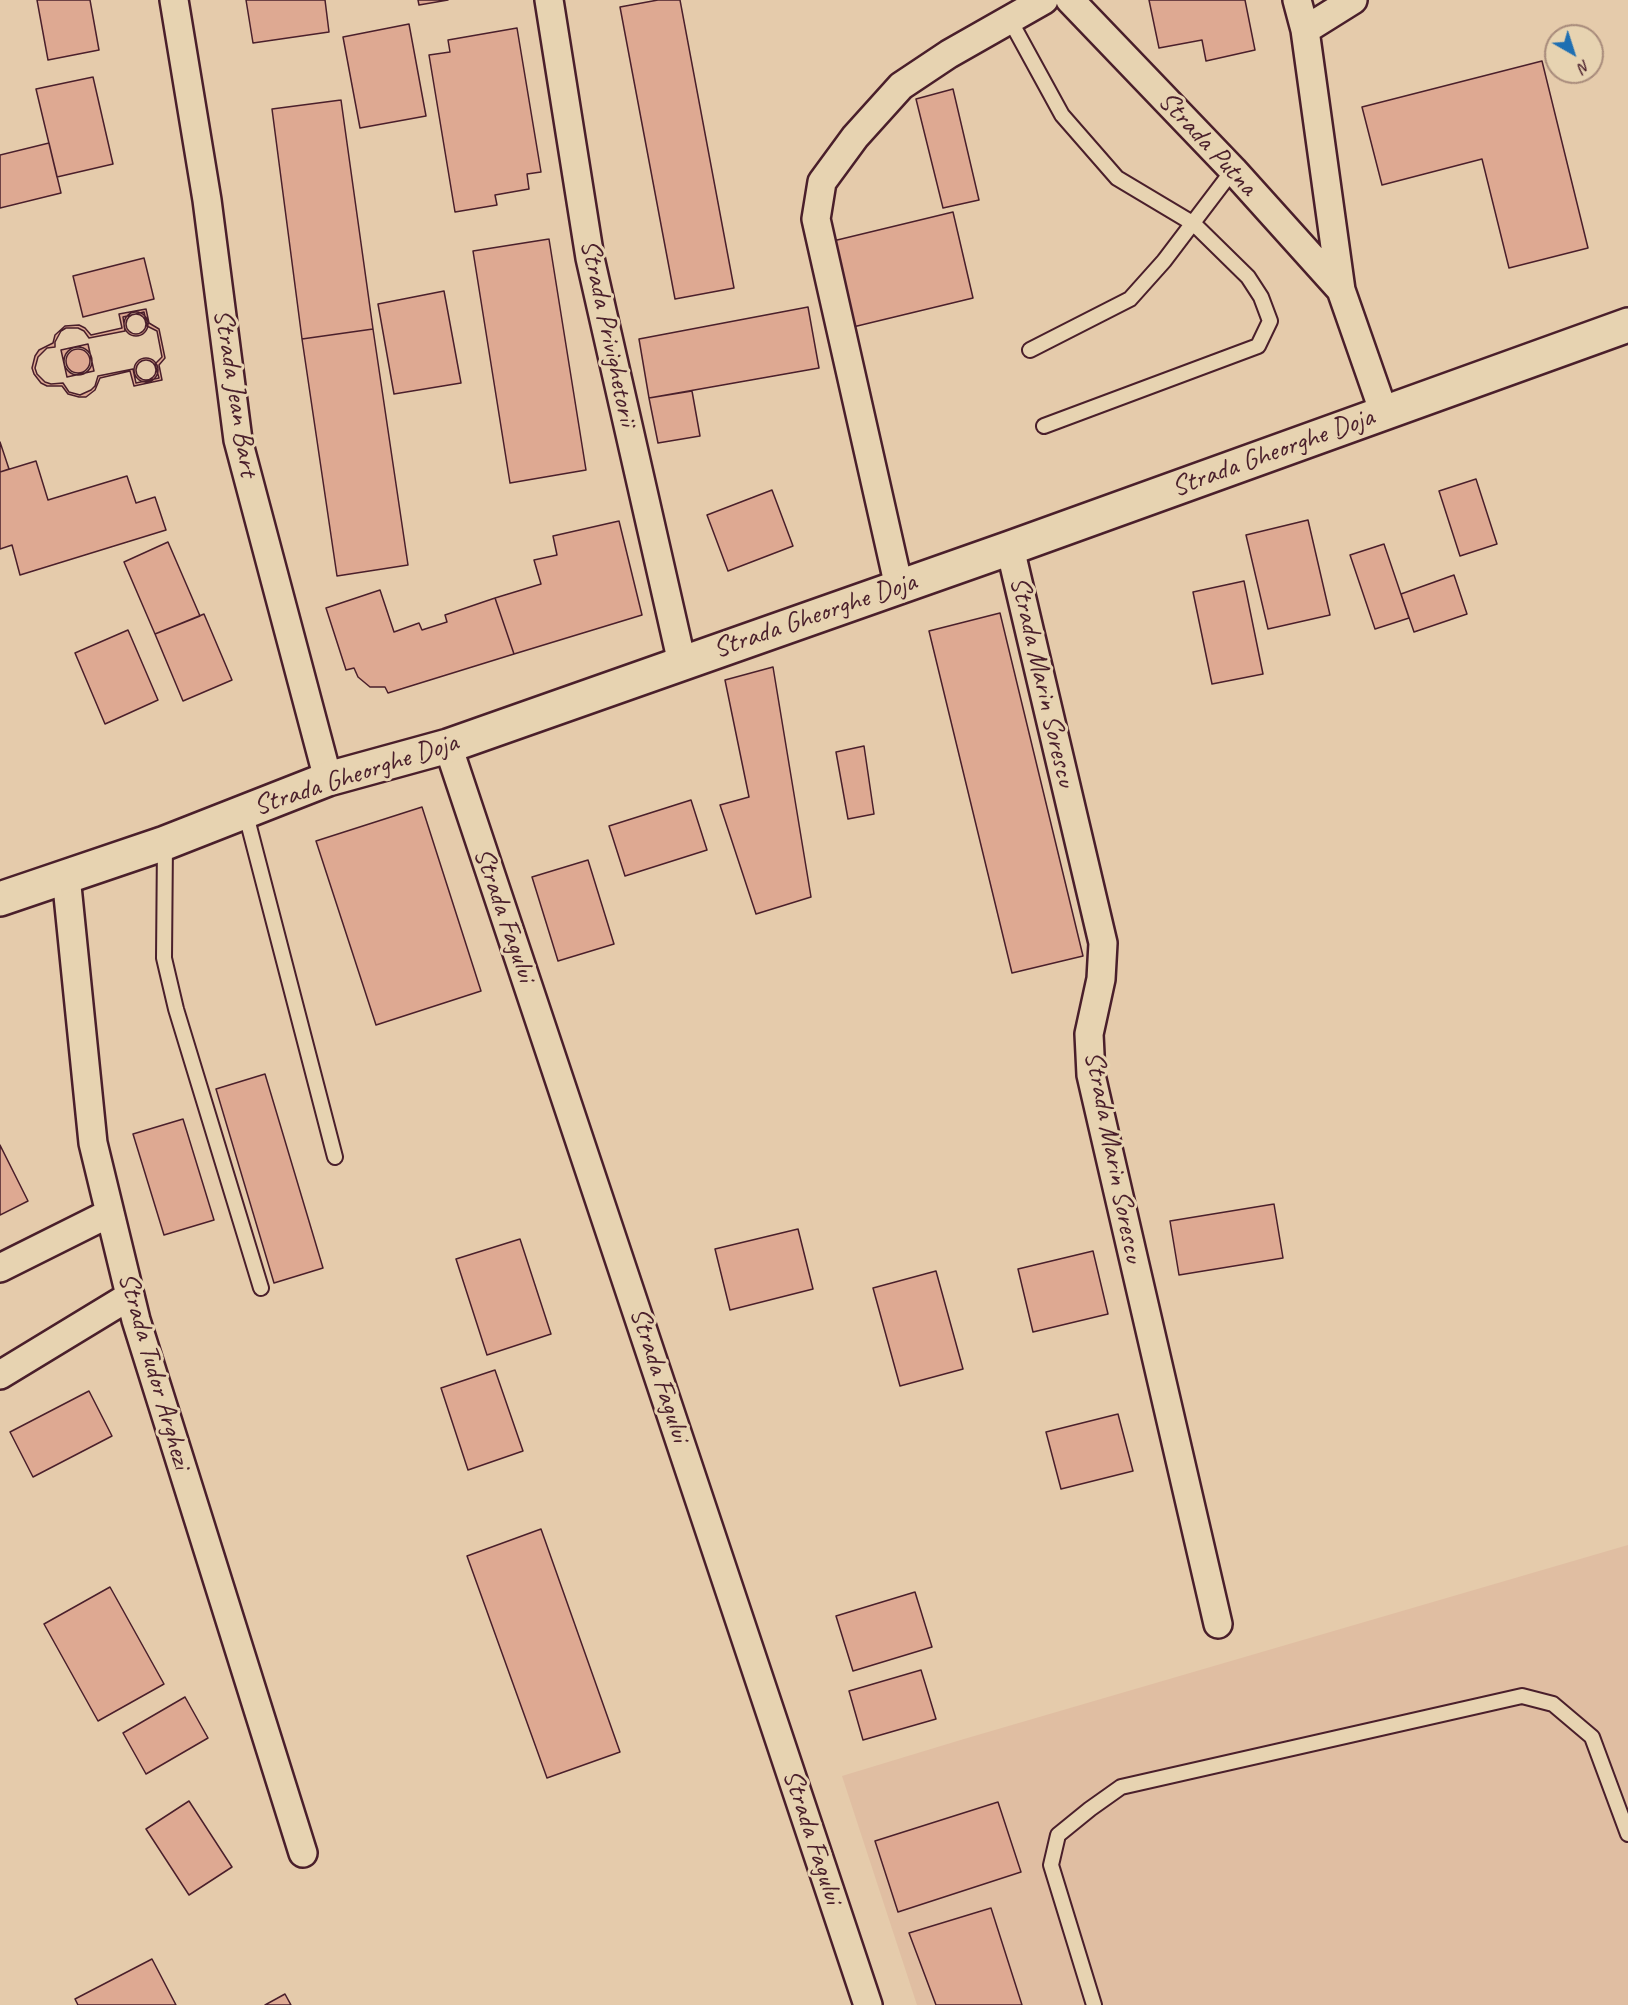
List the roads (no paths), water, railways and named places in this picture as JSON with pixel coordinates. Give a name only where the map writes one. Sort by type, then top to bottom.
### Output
[{"type":"main road","name":"Strada Gheorghe Doja","points":[[0,899],[165,843],[328,779],[448,746],[1010,548],[1628,325]]},
{"type":"street","name":"Strada Jean Bart","points":[[174,0],[207,200],[238,440],[328,779]]},
{"type":"street","name":"Strada Privighetorii","points":[[549,0],[590,258],[682,663]]},
{"type":"street","points":[[899,586],[816,219],[822,182],[855,137],[902,87],[949,54],[1044,0]]},
{"type":"street","name":"Strada Putna","points":[[1070,0],[1233,170],[1341,290]]},
{"type":"street","name":"Strada Putna","points":[[1297,0],[1305,30],[1341,290],[1384,413]]},
{"type":"street","points":[[1305,30],[1353,0]]},
{"type":"street","name":"Strada Marin Sorescu","points":[[1010,548],[1103,943],[1101,980],[1089,1034],[1091,1075],[1218,1624]]},
{"type":"street","name":"Strada Fagului","points":[[448,746],[868,2005]]},
{"type":"street","name":"Strada Tudor Arghezi","points":[[66,876],[93,1143],[130,1296],[303,1853]]},
{"type":"street","points":[[0,1268],[110,1213]]},
{"type":"street","points":[[0,1376],[130,1296]]},
{"type":"lane","points":[[1010,21],[1062,115],[1118,178],[1194,224],[1248,277],[1262,297],[1270,321],[1258,346],[1044,426]]},
{"type":"lane","points":[[1030,350],[1130,299],[1194,224],[1233,170]]},
{"type":"lane","points":[[245,811],[335,1157]]},
{"type":"lane","points":[[165,843],[164,958],[176,1009],[261,1288]]},
{"type":"lane","points":[[1095,2005],[1051,1865],[1058,1835],[1121,1787],[1522,1696],[1553,1704],[1592,1737],[1628,1834]]}]
